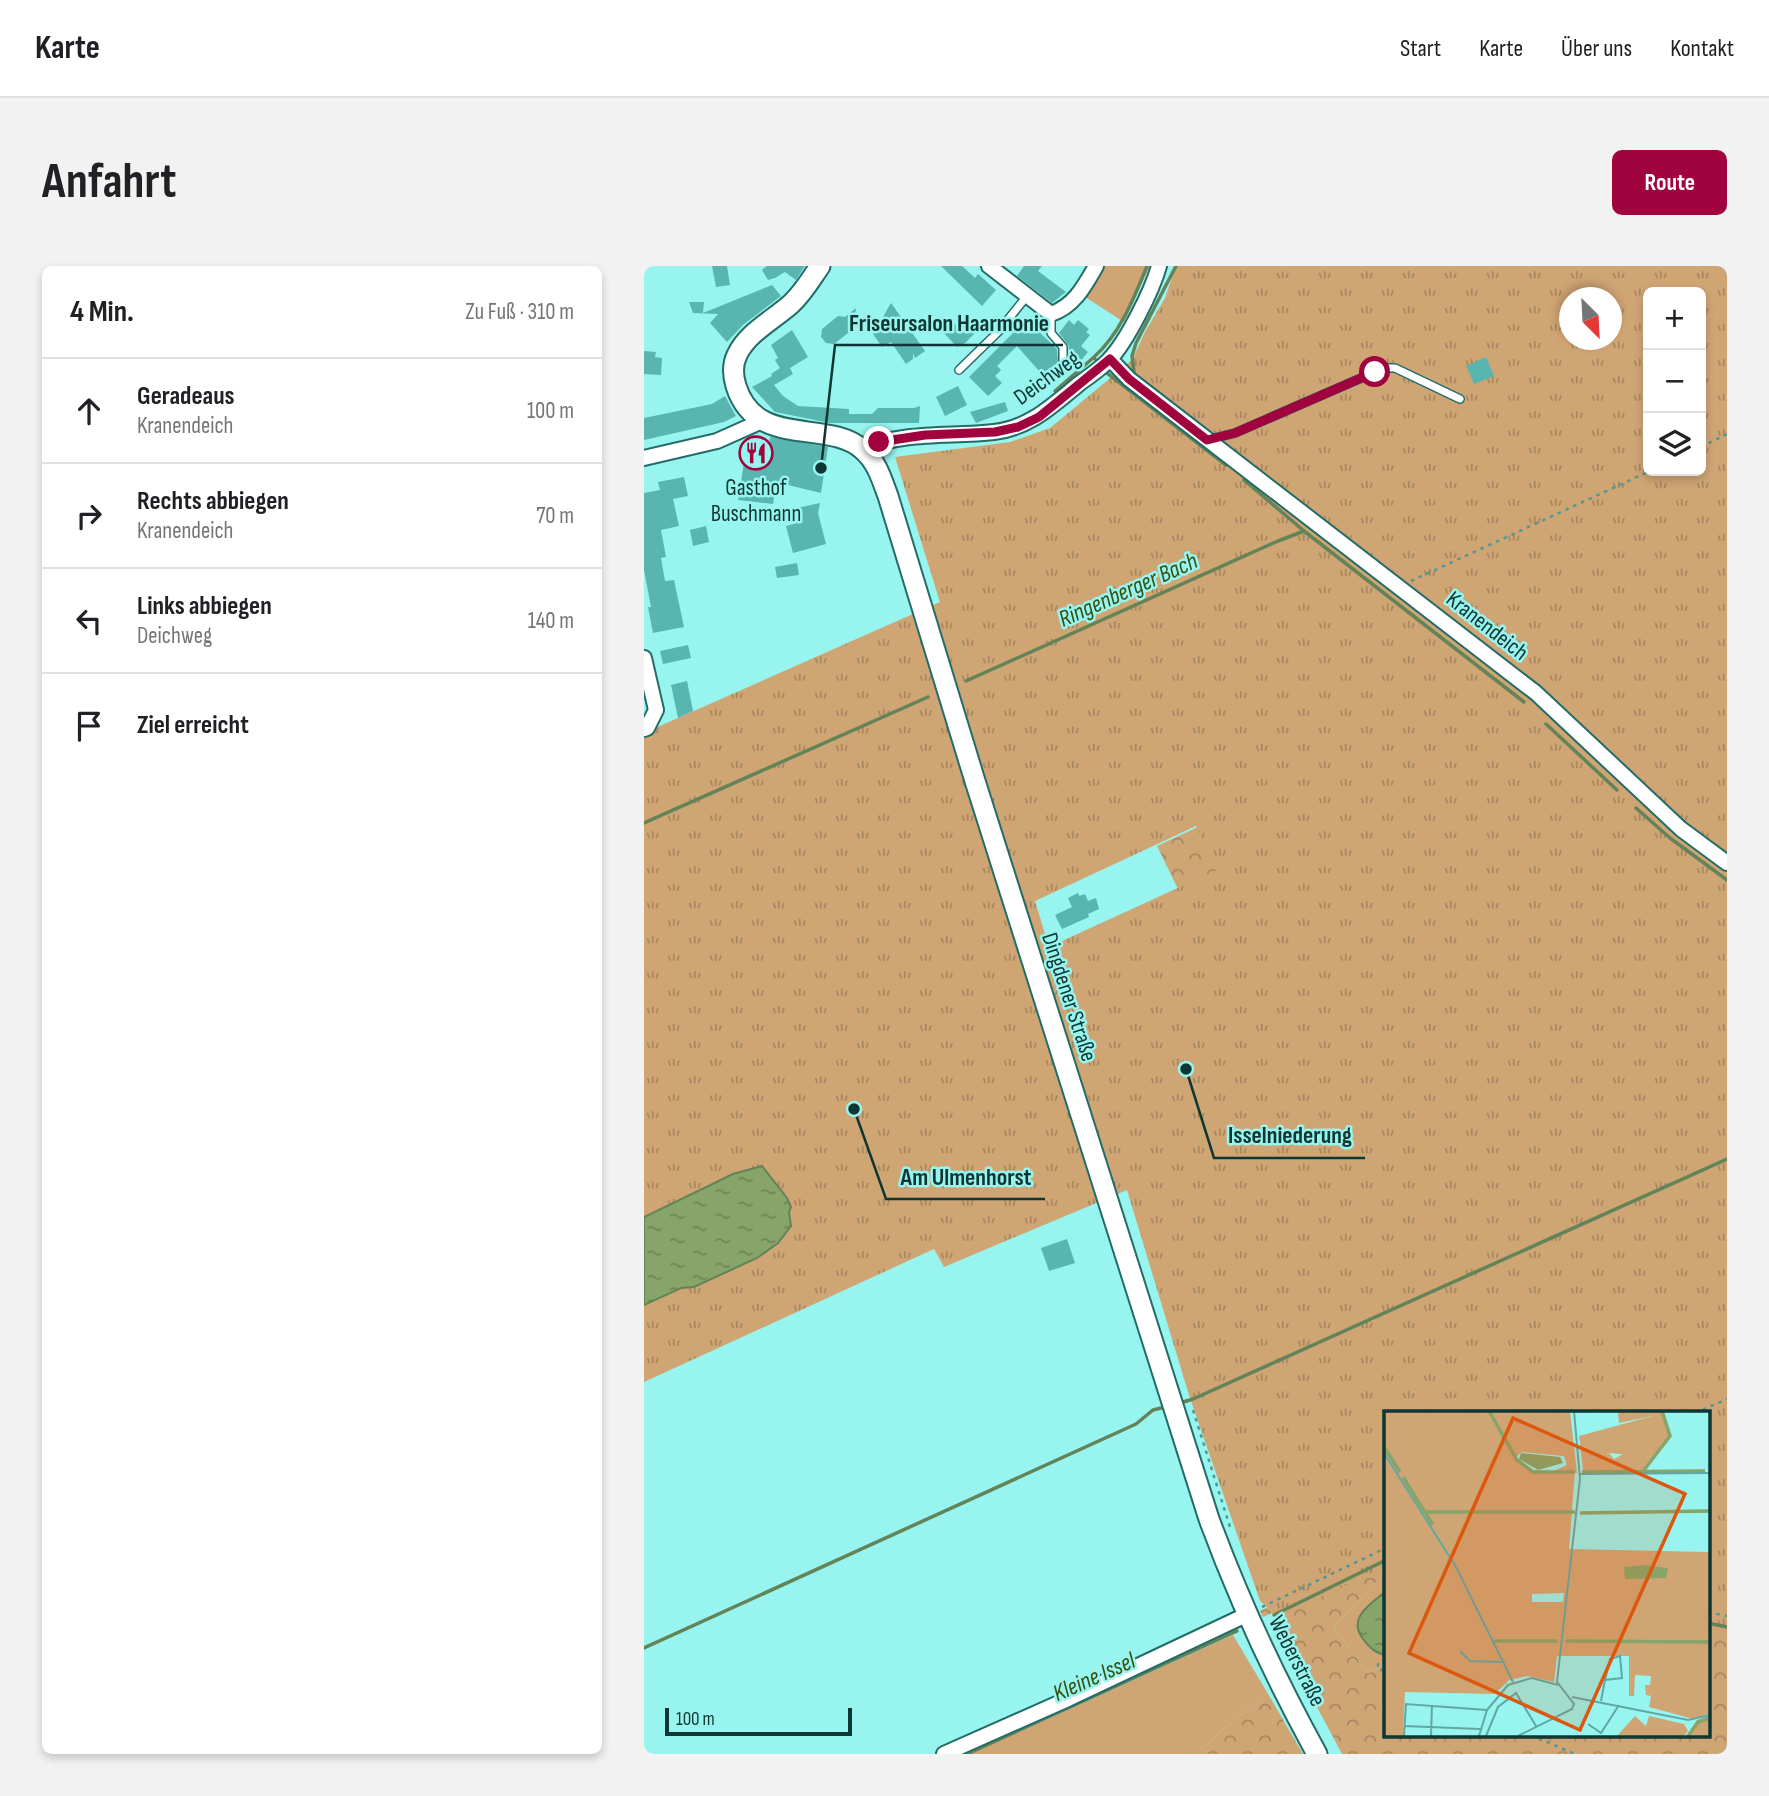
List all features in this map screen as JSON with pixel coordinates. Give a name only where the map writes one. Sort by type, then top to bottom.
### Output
[{"type":"main road","points":[[820,266],[801,293],[749,338],[736,356],[733,372],[737,389],[746,404],[762,421],[791,430],[838,437],[863,449]]},
{"type":"main road","name":"Dingdener Straße","points":[[863,449],[876,465],[888,496],[979,794],[1179,1404],[1209,1519],[1235,1588]]},
{"type":"main road","name":"Weberstraße","points":[[1235,1588],[1252,1612],[1282,1690],[1317,1754]]},
{"type":"street","points":[[989,266],[1051,314],[1065,309],[1079,295],[1096,266]]},
{"type":"street","name":"Deichweg","points":[[863,449],[879,442],[925,435],[995,432],[1018,427],[1039,417],[1110,359],[1130,329],[1159,266]]},
{"type":"street","name":"Kranendeich","points":[[1110,359],[1129,379],[1536,694],[1681,829],[1727,863]]},
{"type":"street","points":[[644,458],[717,441],[762,421]]},
{"type":"street","points":[[644,658],[656,710],[644,729]]},
{"type":"street","points":[[944,1754],[1252,1612]]},
{"type":"lane","points":[[959,370],[998,332],[1028,296]]},
{"type":"lane","points":[[1051,314],[1051,333],[1063,347],[1063,360]]},
{"type":"lane","points":[[1207,440],[1235,433],[1384,369],[1395,368],[1460,399]]},
{"type":"path","points":[[1706,445],[1727,435]]},
{"type":"path","points":[[1399,587],[1643,474]]},
{"type":"path","points":[[1700,1411],[1727,1399]]},
{"type":"path","points":[[1179,1404],[1232,1533]]},
{"type":"path","points":[[1252,1612],[1384,1549]]},
{"type":"path","points":[[1384,1661],[1379,1662],[1377,1668],[1384,1671]]},
{"type":"path","points":[[1533,1736],[1575,1754]]},
{"type":"green space","points":[[1101,266],[1150,266],[1124,322],[1082,295]]},
{"type":"green space","points":[[1176,266],[1727,266],[1727,1631],[1710,1627],[1710,1411],[1384,1411],[1384,1568],[1277,1617],[1260,1601],[1189,1395],[1127,1190],[944,1267],[934,1249],[644,1382],[644,733],[940,602],[895,457],[1010,442],[1050,428],[1132,360],[1165,298]],"holes":[[[1196,826],[1217,870],[1049,947],[1035,901]]]},
{"type":"green space","points":[[1271,793],[1292,836],[1178,889],[1157,846]]},
{"type":"green space","points":[[1384,1552],[1384,1573],[1334,1627],[1368,1673],[1384,1668],[1384,1736],[1710,1736],[1710,1617],[1727,1621],[1727,1754],[1342,1754],[1275,1628],[1276,1617],[1272,1613],[1263,1617],[1260,1611]]},
{"type":"green space","points":[[1384,1573],[1384,1593],[1364,1609],[1376,1653],[1384,1655],[1384,1668],[1368,1673],[1334,1627]]},
{"type":"green space","points":[[1233,1635],[1267,1692],[1195,1754],[970,1754]]},
{"type":"green space","points":[[1267,1692],[1303,1754],[1195,1754]]},
{"type":"water","points":[[762,1166],[791,1207],[791,1226],[778,1243],[757,1258],[694,1287],[681,1288],[644,1305],[644,1217],[733,1174]]},
{"type":"water","points":[[1384,1593],[1384,1654],[1368,1645],[1359,1631],[1359,1618]]},
{"type":"building","points":[[712,266],[727,266],[730,285],[716,287]]},
{"type":"building","points":[[767,266],[805,266],[796,280],[785,272],[768,280],[762,270]]},
{"type":"building","points":[[941,266],[962,266],[975,278],[978,274],[996,290],[982,306]]},
{"type":"building","points":[[1024,266],[1042,266],[1038,271],[1066,292],[1052,303],[1017,276]]},
{"type":"building","points":[[772,285],[781,296],[743,325],[727,342],[710,323],[718,314],[693,313],[689,302],[704,302],[703,313]]},
{"type":"building","points":[[891,303],[925,351],[915,358],[913,353],[913,359],[906,364],[891,342],[882,347],[873,334]]},
{"type":"building","points":[[856,308],[853,329],[834,344],[826,343],[821,337],[822,329],[838,316],[845,317]]},
{"type":"building","points":[[965,316],[978,330],[957,347],[942,331],[952,322],[956,325]]},
{"type":"building","points":[[1028,318],[1057,349],[1058,364],[1067,365],[1055,380],[1041,369],[1039,371],[1017,346],[997,366],[1001,370],[995,376],[1002,383],[988,396],[969,377]]},
{"type":"building","points":[[1069,320],[1074,325],[1078,320],[1089,329],[1086,332],[1090,335],[1081,346],[1088,352],[1079,363],[1073,357],[1068,363],[1069,346],[1059,333]]},
{"type":"building","points":[[792,330],[808,357],[790,368],[793,374],[774,385],[783,396],[798,406],[849,409],[849,414],[872,414],[878,408],[920,406],[919,423],[830,423],[775,412],[752,387],[772,376],[771,374],[780,368],[771,345]]},
{"type":"building","points":[[644,351],[656,352],[655,357],[662,358],[661,375],[644,374]]},
{"type":"building","points":[[1486,357],[1494,376],[1474,384],[1466,366]]},
{"type":"building","points":[[958,386],[967,405],[945,416],[936,397]]},
{"type":"building","points":[[725,396],[736,416],[724,422],[644,440],[644,418],[712,404]]},
{"type":"building","points":[[1005,402],[1008,411],[976,423],[970,412]]},
{"type":"building","points":[[770,437],[828,447],[821,493],[780,483],[779,491],[775,490],[773,504],[738,500],[746,450],[769,446]]},
{"type":"building","points":[[684,477],[688,496],[673,499],[679,526],[661,530],[666,557],[661,558],[665,581],[674,580],[684,627],[653,633],[644,570],[644,493],[660,490],[658,482]]},
{"type":"building","points":[[820,503],[818,513],[826,544],[793,553],[786,526],[801,522],[797,508]]},
{"type":"building","points":[[706,526],[709,542],[693,546],[690,530]]},
{"type":"building","points":[[797,563],[799,575],[777,578],[775,567]]},
{"type":"building","points":[[688,645],[691,658],[663,664],[660,651]]},
{"type":"building","points":[[687,681],[693,711],[678,718],[671,685]]},
{"type":"building","points":[[1078,893],[1079,896],[1085,894],[1088,901],[1096,898],[1099,909],[1088,914],[1089,917],[1062,929],[1055,915],[1072,907],[1068,898]]},
{"type":"building","points":[[1067,1239],[1075,1263],[1049,1271],[1041,1248]]},
{"type":"waterway","points":[[1095,359],[1125,315],[1147,266]]},
{"type":"waterway","points":[[1134,372],[1132,356],[1136,343],[1176,266]]},
{"type":"waterway","points":[[1055,391],[1093,358]]},
{"type":"waterway","points":[[1107,373],[1226,465]]},
{"type":"waterway","name":"Ringenberger Bach","points":[[1244,480],[1304,531],[1524,702]]},
{"type":"waterway","name":"Ringenberger Bach","points":[[966,681],[1304,531]]},
{"type":"waterway","name":"Ringenberger Bach","points":[[644,823],[928,697]]},
{"type":"waterway","points":[[1546,724],[1617,790]]},
{"type":"waterway","points":[[1636,808],[1670,838],[1727,880]]},
{"type":"waterway","points":[[1180,1403],[1727,1159]]},
{"type":"waterway","points":[[644,1648],[1136,1424],[1153,1410],[1165,1407]]},
{"type":"waterway","name":"Kleine Issel","points":[[1274,1615],[1384,1561]]},
{"type":"waterway","name":"Kleine Issel","points":[[1710,1623],[1727,1627]]},
{"type":"waterway","name":"Kleine Issel","points":[[967,1754],[1237,1631]]},
{"type":"place","name":"Gasthof Buschmann","points":[[756,453]]},
{"type":"place","name":"Friseursalon Haarmonie","points":[[821,468]]},
{"type":"place","name":"Isselniederung","points":[[1186,1069]]},
{"type":"place","name":"Am Ulmenhorst","points":[[854,1109]]},
{"type":"route","points":[[879,442],[925,435],[995,432],[1018,427],[1039,417],[1110,359],[1129,379],[1207,440],[1235,433],[1375,372]]}]
